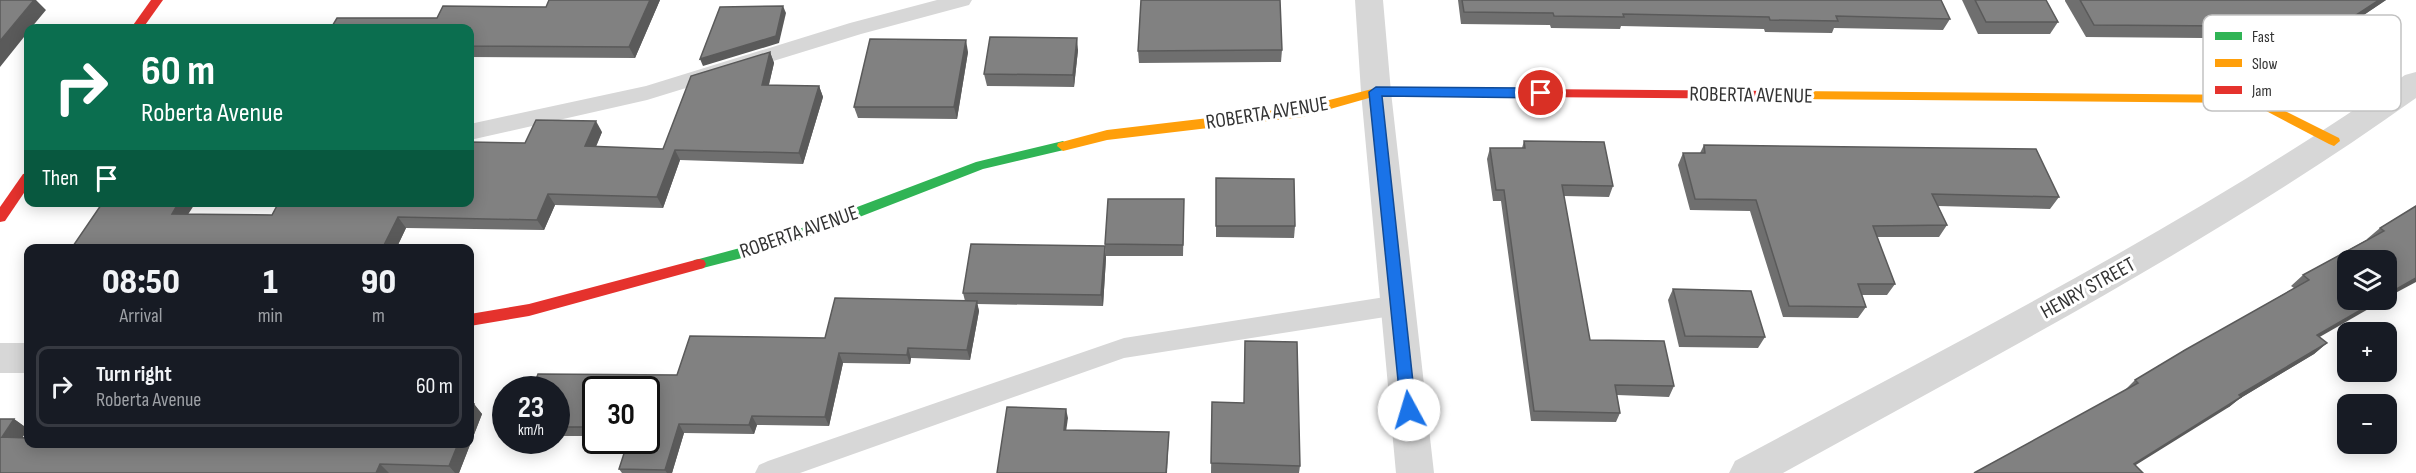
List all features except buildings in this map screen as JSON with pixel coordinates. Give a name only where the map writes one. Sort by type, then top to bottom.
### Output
[{"type":"street","points":[[139,24],[157,0]]},
{"type":"street","points":[[1368,0],[1415,473]]},
{"type":"street","name":"HENRY STREET","points":[[2401,94],[2416,83]]},
{"type":"street","name":"ROBERTA AVENUE","points":[[474,319],[529,310],[772,245],[981,165],[1107,135],[1302,112],[1376,92],[2203,99]]},
{"type":"street","name":"ROBERTA AVENUE","points":[[2276,111],[2334,141]]},
{"type":"street","name":"HENRY STREET","points":[[1748,473],[2138,261],[2334,141],[2376,111]]},
{"type":"street","points":[[0,217],[24,184]]},
{"type":"street","points":[[0,358],[24,358]]},
{"type":"lane","points":[[474,131],[646,93],[857,28],[962,0]]},
{"type":"lane","points":[[768,473],[1124,348],[1398,305]]},
{"type":"traffic: fast","points":[[699,264],[772,245],[981,165],[1063,146]]},
{"type":"traffic: slow","points":[[1063,146],[1107,135],[1302,112],[1376,92],[1529,93]]},
{"type":"traffic: slow","points":[[1789,95],[2203,99]]},
{"type":"traffic: slow","points":[[2276,111],[2334,141]]},
{"type":"traffic: jam","points":[[140,24],[157,0]]},
{"type":"traffic: jam","points":[[1529,93],[1789,95]]},
{"type":"traffic: jam","points":[[0,217],[24,184]]},
{"type":"traffic: jam","points":[[474,319],[529,310],[699,264]]},
{"type":"route","points":[[1409,410],[1376,92],[1541,93]]}]
